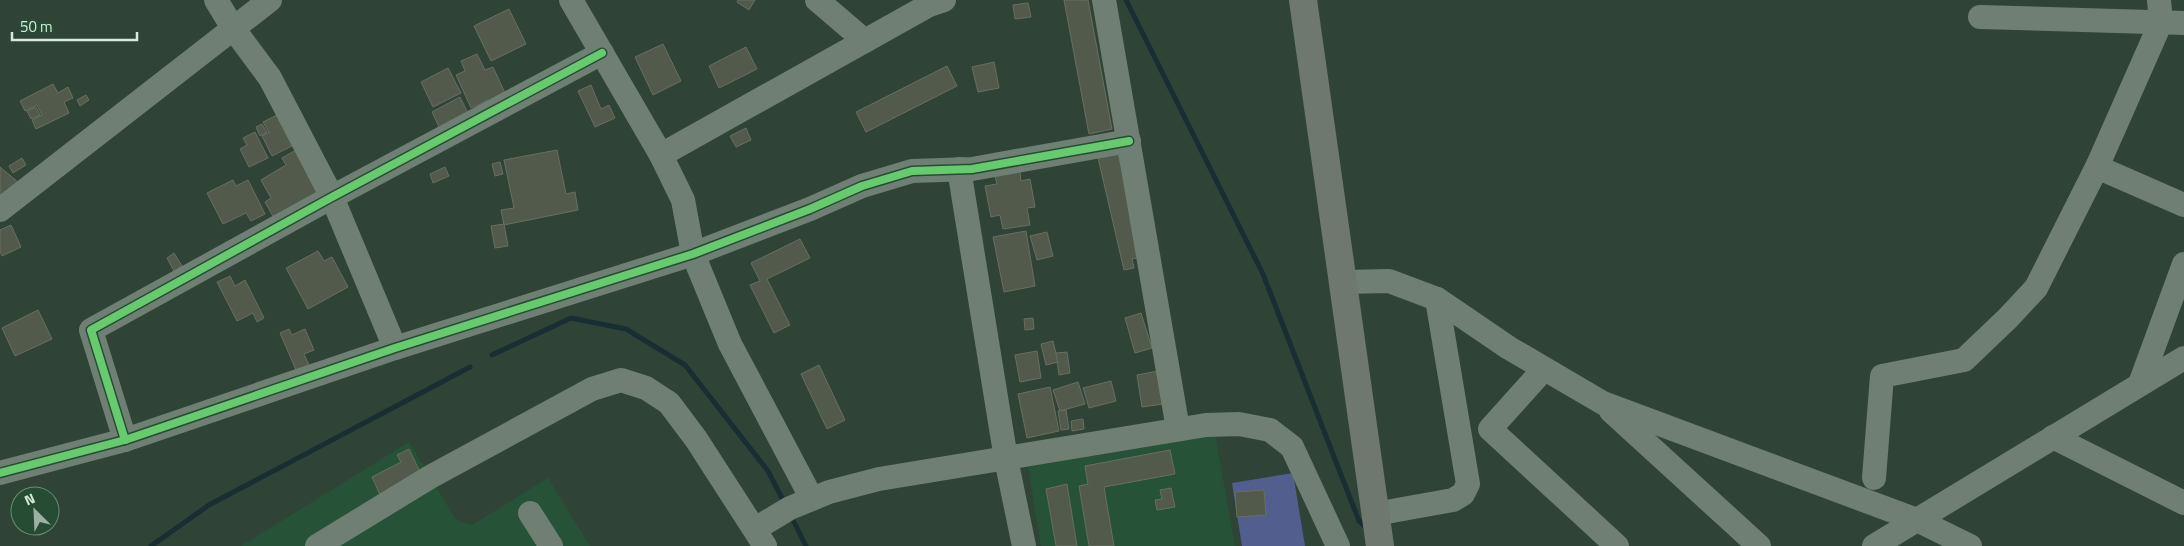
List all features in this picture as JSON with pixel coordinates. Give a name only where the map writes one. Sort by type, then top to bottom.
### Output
[{"type":"main road","points":[[1304,0],[1380,546]]},
{"type":"street","points":[[216,0],[233,28],[270,78],[332,197],[395,348]]},
{"type":"street","points":[[0,210],[270,0]]},
{"type":"street","points":[[571,0],[661,155],[684,200],[693,254],[730,344],[812,499]]},
{"type":"street","points":[[817,0],[865,41]]},
{"type":"street","points":[[661,155],[929,5],[944,0]]},
{"type":"street","points":[[1104,0],[1178,429]]},
{"type":"street","points":[[1874,478],[1882,376],[1964,360],[2036,288],[2097,167],[2168,15],[1980,17]]},
{"type":"street","points":[[125,440],[91,330],[332,197],[602,53]]},
{"type":"street","points":[[0,473],[125,440],[395,348],[693,254],[810,209],[862,186],[912,172],[959,169],[1129,141]]},
{"type":"street","points":[[2097,167],[2184,205]]},
{"type":"street","points":[[959,169],[1006,459],[1024,546]]},
{"type":"street","points":[[2140,384],[2184,264]]},
{"type":"street","points":[[1343,282],[1389,281],[1437,299],[1509,348],[1603,403],[1917,520],[1970,546]]},
{"type":"street","points":[[1375,514],[1453,500],[1463,494],[1468,484],[1437,299]]},
{"type":"street","points":[[1877,545],[2052,437],[2183,360]]},
{"type":"street","points":[[1544,369],[1490,429],[1617,546]]},
{"type":"street","points":[[317,546],[430,477],[592,389],[621,380],[646,388],[669,403],[696,438],[760,537],[790,508],[829,492],[879,479],[1206,424],[1239,424],[1270,430],[1292,446],[1338,546]]},
{"type":"street","points":[[1603,403],[1758,546]]},
{"type":"street","points":[[2052,437],[2184,503]]},
{"type":"street","points":[[530,513],[550,546]]},
{"type":"shaded area","points":[[1215,434],[1235,546],[1041,546],[1028,466]]},
{"type":"shaded area","points":[[409,442],[453,515],[460,522],[472,525],[548,478],[590,546],[241,546]]},
{"type":"shaded area","points":[[1293,473],[1305,546],[1242,546],[1232,483]]},
{"type":"building","points":[[738,0],[755,0],[749,10],[737,2]]},
{"type":"building","points":[[1064,0],[1088,0],[1112,129],[1089,134]]},
{"type":"building","points":[[1028,3],[1031,17],[1015,19],[1013,5]]},
{"type":"building","points":[[509,9],[526,44],[491,61],[474,26]]},
{"type":"building","points":[[663,44],[681,81],[653,95],[635,57]]},
{"type":"building","points":[[746,47],[757,69],[719,88],[709,66]]},
{"type":"building","points":[[477,54],[485,70],[493,67],[505,93],[471,108],[456,75],[465,71],[461,61]]},
{"type":"building","points":[[994,62],[999,88],[978,92],[972,67]]},
{"type":"building","points":[[947,66],[957,86],[866,132],[856,112]]},
{"type":"building","points":[[448,68],[461,93],[433,107],[421,82]]},
{"type":"building","points":[[53,84],[58,93],[68,87],[73,98],[64,102],[69,113],[36,129],[32,120],[42,115],[37,105],[25,111],[20,101]]},
{"type":"building","points":[[591,85],[601,109],[609,105],[615,118],[595,127],[578,91]]},
{"type":"building","points":[[86,95],[89,100],[80,106],[77,100]]},
{"type":"building","points":[[460,97],[469,115],[440,129],[432,112]]},
{"type":"building","points":[[36,107],[40,115],[31,119],[27,111]]},
{"type":"building","points":[[279,114],[294,145],[272,156],[262,136],[269,132],[263,122]]},
{"type":"building","points":[[262,124],[267,132],[260,136],[256,127]]},
{"type":"building","points":[[746,128],[751,140],[736,147],[730,136]]},
{"type":"building","points":[[255,132],[268,158],[249,167],[240,149],[247,145],[243,138]]},
{"type":"building","points":[[1116,145],[1142,257],[1132,259],[1134,268],[1124,270],[1096,149]]},
{"type":"building","points":[[296,150],[320,194],[275,220],[265,202],[271,198],[261,180],[286,165],[282,158]]},
{"type":"building","points":[[557,150],[566,194],[575,192],[578,210],[504,225],[501,210],[514,208],[504,160]]},
{"type":"building","points":[[22,158],[26,165],[13,173],[9,166]]},
{"type":"building","points":[[500,162],[503,174],[495,176],[492,164]]},
{"type":"building","points":[[0,167],[19,183],[0,205]]},
{"type":"building","points":[[445,167],[449,176],[433,183],[430,174]]},
{"type":"building","points":[[1020,172],[1021,181],[1030,179],[1035,207],[1027,208],[1030,225],[1003,229],[1000,215],[991,217],[985,186],[997,184],[995,176]]},
{"type":"building","points":[[233,180],[236,186],[248,180],[265,214],[251,221],[246,213],[223,224],[207,193]]},
{"type":"building","points":[[504,224],[508,246],[495,248],[491,226]]},
{"type":"building","points":[[11,225],[21,247],[2,256],[0,251],[0,230]]},
{"type":"building","points":[[1026,231],[1035,286],[1004,292],[993,237]]},
{"type":"building","points":[[1047,232],[1053,256],[1037,260],[1030,236]]},
{"type":"building","points":[[800,239],[810,258],[767,279],[790,325],[774,333],[750,285],[760,281],[751,263]]},
{"type":"building","points":[[318,251],[324,261],[332,257],[348,287],[308,309],[286,268]]},
{"type":"building","points":[[174,253],[182,266],[174,271],[167,258]]},
{"type":"building","points":[[230,276],[235,286],[245,280],[264,318],[257,322],[253,313],[237,321],[217,282]]},
{"type":"building","points":[[38,310],[52,339],[15,356],[2,328]]},
{"type":"building","points":[[1141,313],[1152,348],[1135,353],[1125,318]]},
{"type":"building","points":[[1033,318],[1034,329],[1025,330],[1024,319]]},
{"type":"building","points":[[289,329],[292,335],[305,329],[314,350],[304,354],[309,365],[296,370],[280,333]]},
{"type":"building","points":[[1053,341],[1058,362],[1046,365],[1041,344]]},
{"type":"building","points":[[1037,351],[1041,378],[1020,382],[1015,355]]},
{"type":"building","points":[[1067,352],[1070,373],[1059,375],[1056,353]]},
{"type":"building","points":[[819,365],[845,420],[827,429],[801,374]]},
{"type":"building","points":[[1158,371],[1163,404],[1142,407],[1137,375]]},
{"type":"building","points":[[1111,381],[1116,401],[1089,408],[1083,388]]},
{"type":"building","points":[[1078,382],[1085,404],[1060,411],[1053,390]]},
{"type":"building","points":[[1050,387],[1059,431],[1027,438],[1018,394]]},
{"type":"building","points":[[1066,410],[1069,429],[1061,430],[1058,411]]},
{"type":"building","points":[[1083,419],[1084,429],[1072,431],[1071,421]]},
{"type":"building","points":[[409,449],[422,476],[381,497],[372,477],[401,462],[397,455]]},
{"type":"building","points":[[1170,450],[1175,474],[1104,487],[1114,546],[1089,546],[1079,486],[1088,484],[1085,466]]},
{"type":"building","points":[[1067,484],[1077,546],[1056,546],[1046,489]]},
{"type":"building","points":[[1171,488],[1175,507],[1157,510],[1155,500],[1162,499],[1160,490]]},
{"type":"building","points":[[1264,490],[1266,515],[1237,517],[1235,492]]},
{"type":"waterway","points":[[1126,0],[1263,274],[1359,521],[1367,528]]},
{"type":"waterway","points":[[492,355],[571,318],[626,329],[685,365],[768,471],[785,504]]},
{"type":"waterway","points":[[151,546],[209,505],[470,367]]},
{"type":"waterway","points":[[791,516],[806,546]]},
{"type":"cycle path","points":[[125,440],[91,330],[332,197],[602,53]]},
{"type":"cycle path","points":[[0,473],[125,440],[395,348],[693,254],[810,209],[862,186],[912,171],[972,169],[1129,141]]}]
